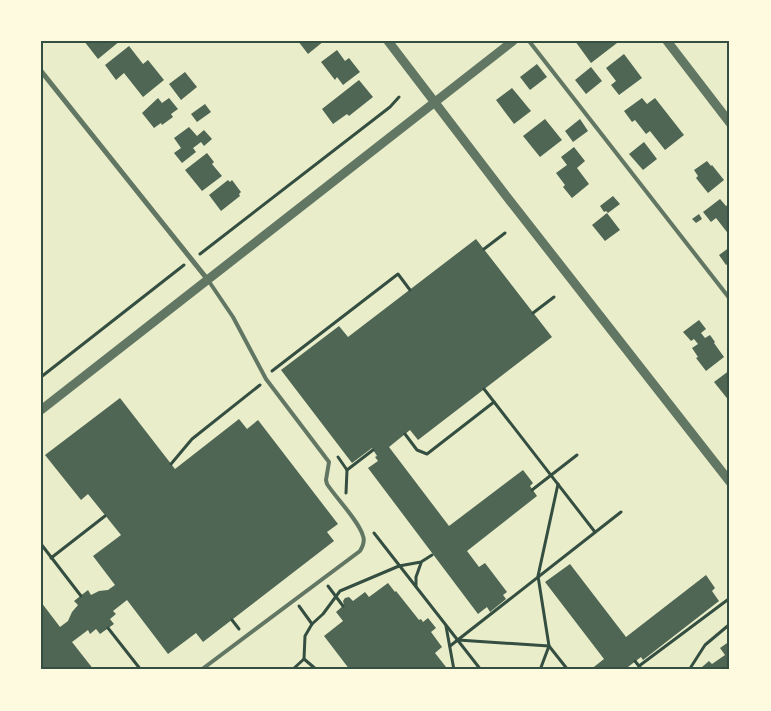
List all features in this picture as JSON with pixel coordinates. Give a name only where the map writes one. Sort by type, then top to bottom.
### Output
[{"type":"street","points":[[388,41],[507,197],[730,482]]},
{"type":"street","points":[[41,410],[513,41]]},
{"type":"street","points":[[667,41],[730,123]]},
{"type":"street","points":[[41,71],[208,280]]},
{"type":"lane","points":[[529,41],[730,299]]},
{"type":"lane","points":[[201,670],[360,551],[364,542],[363,534],[327,484],[328,462],[266,379],[233,316],[208,280]]},
{"type":"path","points":[[214,244],[390,107],[398,97]]},
{"type":"path","points":[[484,249],[505,233]]},
{"type":"path","points":[[41,378],[172,274]]},
{"type":"path","points":[[171,464],[192,439],[256,390],[272,371],[398,274],[410,290]]},
{"type":"path","points":[[533,313],[554,297]]},
{"type":"path","points":[[272,371],[278,378]]},
{"type":"path","points":[[484,389],[595,532]]},
{"type":"path","points":[[405,434],[417,450],[427,454],[494,402]]},
{"type":"path","points":[[347,470],[373,450]]},
{"type":"path","points":[[336,455],[347,470],[345,492],[350,499]]},
{"type":"path","points":[[532,490],[577,455]]},
{"type":"path","points":[[558,484],[538,576],[549,646],[568,670]]},
{"type":"path","points":[[450,646],[621,512]]},
{"type":"path","points":[[51,558],[105,516]]},
{"type":"path","points":[[371,529],[482,670]]},
{"type":"path","points":[[41,544],[81,596]]},
{"type":"path","points":[[292,670],[304,659],[305,636],[312,624],[323,614],[335,596],[347,587],[399,566],[421,562],[432,555]]},
{"type":"path","points":[[416,586],[416,577],[421,562]]},
{"type":"path","points":[[322,579],[343,606]]},
{"type":"path","points":[[635,662],[640,668],[730,598]]},
{"type":"path","points":[[294,600],[312,624]]},
{"type":"path","points":[[689,670],[705,645],[730,624]]},
{"type":"path","points":[[446,625],[454,670]]},
{"type":"path","points":[[108,628],[141,670]]},
{"type":"path","points":[[458,640],[549,646]]},
{"type":"path","points":[[540,670],[549,646]]},
{"type":"path","points":[[304,659],[317,670]]},
{"type":"building","points":[[84,41],[120,41],[98,59]]},
{"type":"building","points":[[298,41],[324,41],[308,54]]},
{"type":"building","points":[[575,41],[616,41],[617,43],[591,63]]},
{"type":"building","points":[[129,46],[143,64],[148,60],[164,80],[143,97],[124,73],[116,80],[105,65]]},
{"type":"building","points":[[337,50],[345,61],[349,58],[360,72],[343,85],[337,77],[335,80],[321,62]]},
{"type":"building","points":[[624,54],[642,78],[619,95],[611,85],[616,81],[606,68]]},
{"type":"building","points":[[537,64],[547,77],[530,90],[520,77]]},
{"type":"building","points":[[591,67],[602,81],[586,94],[575,80]]},
{"type":"building","points":[[185,72],[197,87],[181,100],[169,84]]},
{"type":"building","points":[[359,80],[373,97],[349,116],[347,114],[333,124],[322,109]]},
{"type":"building","points":[[512,88],[531,111],[514,124],[496,100]]},
{"type":"building","points":[[158,98],[162,103],[169,98],[178,109],[171,114],[173,117],[154,128],[142,113]]},
{"type":"building","points":[[642,98],[647,104],[655,98],[684,135],[665,150],[650,131],[646,134],[635,120],[632,122],[624,111]]},
{"type":"building","points":[[205,104],[211,112],[197,122],[191,114]]},
{"type":"building","points":[[545,119],[562,140],[540,157],[523,136]]},
{"type":"building","points":[[580,119],[588,131],[573,142],[565,131]]},
{"type":"building","points":[[189,127],[197,136],[204,130],[212,139],[204,146],[201,142],[193,148],[196,152],[182,163],[174,153],[181,148],[174,138]]},
{"type":"building","points":[[644,142],[657,159],[643,170],[629,154]]},
{"type":"building","points":[[574,147],[585,161],[577,168],[589,184],[572,198],[563,187],[565,185],[556,173],[567,165],[561,157]]},
{"type":"building","points":[[207,153],[214,162],[212,164],[222,176],[202,191],[185,170]]},
{"type":"building","points":[[707,161],[724,180],[708,193],[696,178],[698,176],[694,170]]},
{"type":"building","points":[[228,180],[230,182],[232,180],[241,192],[240,196],[221,211],[209,195]]},
{"type":"building","points":[[613,196],[620,204],[608,213],[604,212],[600,206]]},
{"type":"building","points":[[720,199],[726,206],[730,203],[730,236],[716,218],[711,222],[703,212]]},
{"type":"building","points":[[607,213],[620,230],[605,241],[592,225]]},
{"type":"building","points":[[699,214],[702,219],[696,223],[692,219]]},
{"type":"building","points":[[476,239],[552,337],[418,440],[410,430],[389,447],[449,526],[523,470],[533,483],[530,486],[537,496],[467,551],[479,567],[485,563],[507,592],[503,595],[506,599],[490,612],[487,607],[478,614],[368,468],[378,461],[372,448],[352,463],[281,370],[339,326],[348,337]]},
{"type":"building","points":[[730,247],[730,263],[726,265],[719,255]]},
{"type":"building","points":[[699,320],[706,329],[701,333],[705,338],[710,335],[724,357],[706,371],[696,358],[698,357],[692,348],[698,344],[694,339],[691,341],[683,332]]},
{"type":"building","points":[[730,370],[730,402],[714,382]]},
{"type":"building","points":[[120,398],[175,469],[239,419],[247,429],[258,420],[338,524],[327,532],[334,541],[203,642],[196,633],[168,654],[127,600],[113,611],[116,614],[110,619],[114,624],[100,634],[96,629],[90,634],[88,630],[72,642],[94,670],[41,670],[41,602],[60,627],[68,621],[78,605],[74,601],[88,590],[91,595],[99,591],[108,590],[115,585],[93,556],[121,535],[88,494],[81,500],[45,455]]},
{"type":"building","points":[[570,564],[626,637],[706,575],[715,588],[712,591],[719,601],[643,660],[641,657],[624,670],[590,670],[604,659],[545,582]]},
{"type":"building","points":[[388,583],[419,620],[421,619],[423,622],[428,618],[436,628],[431,632],[442,647],[435,653],[446,667],[443,670],[350,670],[324,636],[343,621],[336,612],[344,605],[343,601],[345,598],[349,597],[353,601],[365,592],[369,597]]},
{"type":"building","points":[[730,641],[730,670],[704,670],[702,667],[709,661],[712,664],[725,655],[720,648]]}]
